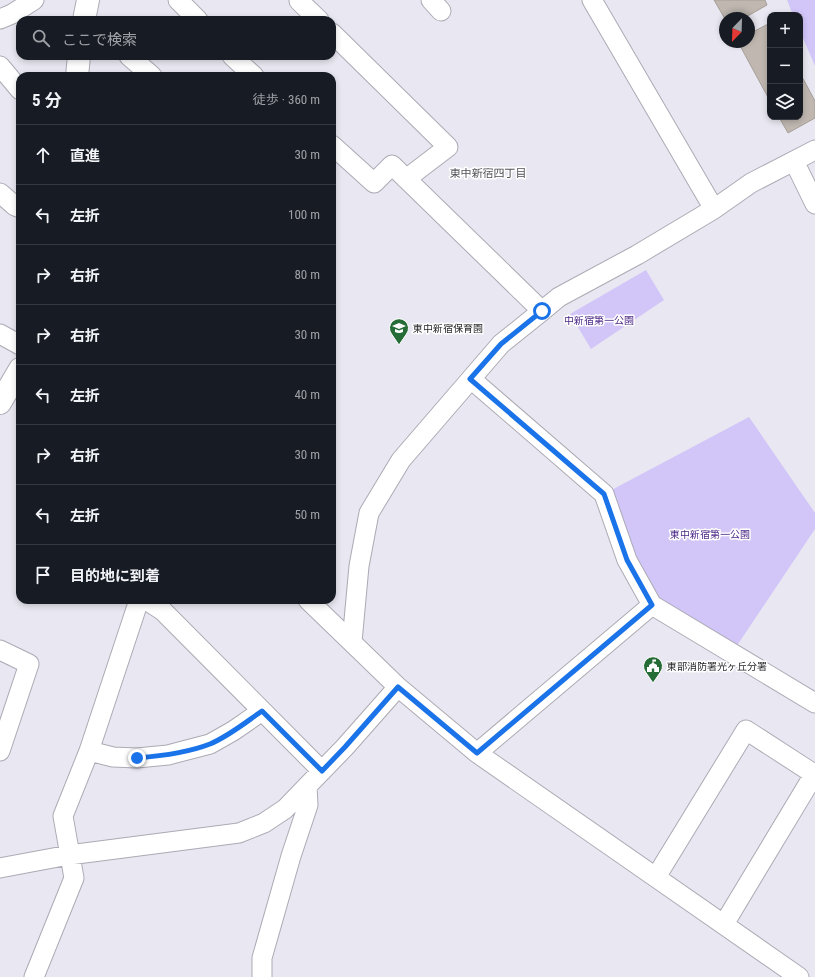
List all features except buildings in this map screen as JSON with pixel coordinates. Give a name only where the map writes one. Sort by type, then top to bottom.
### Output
[{"type":"street","points":[[0,19],[12,14],[34,0]]},
{"type":"street","points":[[85,16],[88,0]]},
{"type":"street","points":[[178,0],[194,16]]},
{"type":"street","points":[[299,0],[314,16]]},
{"type":"street","points":[[592,0],[714,209]]},
{"type":"street","points":[[336,37],[448,147],[406,179]]},
{"type":"street","points":[[134,60],[147,72]]},
{"type":"street","points":[[236,60],[250,72]]},
{"type":"street","points":[[0,66],[16,85]]},
{"type":"street","points":[[336,149],[374,183],[392,165],[542,311]]},
{"type":"street","points":[[352,642],[359,566],[369,513],[401,460],[501,344],[560,297],[637,255],[714,209],[751,183],[815,150]]},
{"type":"street","points":[[794,161],[815,204]]},
{"type":"street","points":[[0,193],[16,206]]},
{"type":"street","points":[[0,334],[16,343]]},
{"type":"street","points":[[0,403],[16,376]]},
{"type":"street","points":[[470,379],[604,494],[627,560],[652,605],[815,703]]},
{"type":"street","points":[[34,977],[74,878],[63,816],[89,751],[138,604]]},
{"type":"street","points":[[152,604],[163,611],[322,771]]},
{"type":"street","points":[[312,604],[398,687],[477,753],[799,977]]},
{"type":"street","points":[[477,753],[652,605]]},
{"type":"street","points":[[0,650],[29,664],[0,751]]},
{"type":"street","points":[[0,868],[70,855],[239,833],[264,823],[285,809],[345,747],[398,687]]},
{"type":"street","points":[[89,751],[113,757],[137,758],[168,755],[210,744],[233,731],[262,711]]},
{"type":"street","points":[[656,877],[746,730],[815,774],[724,924]]},
{"type":"street","points":[[262,977],[262,958],[291,856],[308,805],[307,786]]},
{"type":"green space","points":[[787,0],[815,0],[815,66],[803,38],[803,12],[792,12]]},
{"type":"green space","name":"中新宿第一公園","points":[[646,270],[664,300],[591,349],[570,314]]},
{"type":"green space","name":"東中新宿第一公園","points":[[749,417],[815,513],[815,529],[732,653],[652,605],[604,494]]},
{"type":"place","name":"東中新宿保育園","points":[[399,345]]},
{"type":"place","name":"東部消防署光ヶ丘分署","points":[[653,683]]},
{"type":"district","name":"東中新宿四丁目","points":[[488,173]]},
{"type":"route","points":[[137,758],[168,755],[210,744],[233,731],[262,711],[322,771],[398,687],[477,753],[652,605],[627,560],[604,494],[470,379],[501,344],[542,311]]}]
